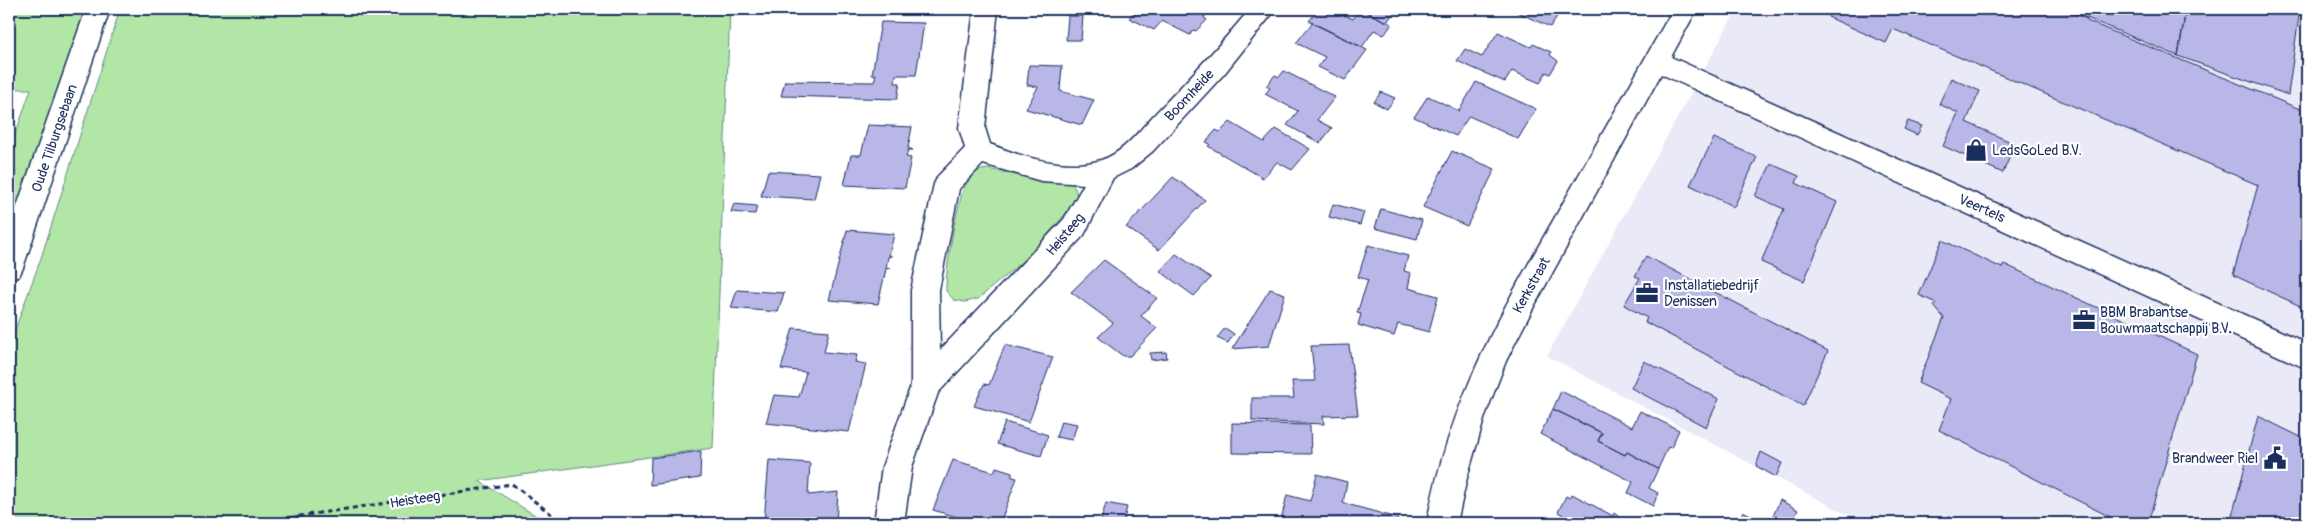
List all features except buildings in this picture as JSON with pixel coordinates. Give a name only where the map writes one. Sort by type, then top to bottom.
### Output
[{"type":"street","name":"Oude Tilburgsebaan","points":[[9,268],[98,9]]},
{"type":"street","points":[[986,9],[972,128],[979,151],[1005,162],[1042,170],[1078,172],[1104,170]]},
{"type":"street","name":"Boomheide","points":[[1104,170],[1128,158],[1146,140],[1226,55],[1264,9]]},
{"type":"street","name":"Kerkstraat","points":[[1442,523],[1452,478],[1470,416],[1493,358],[1521,303],[1685,9]]},
{"type":"street","name":"Veertels","points":[[1656,61],[2307,356]]},
{"type":"street","name":"Heisteeg","points":[[889,523],[897,467],[926,385],[925,290],[947,184],[979,151]]},
{"type":"street","name":"Heisteeg","points":[[926,385],[1074,227],[1085,212],[1090,196],[1104,170]]},
{"type":"path","name":"Heisteeg","points":[[254,523],[512,484],[563,523]]},
{"type":"shaded area","points":[[1737,9],[2307,9],[2307,523],[1863,523],[1547,356]]},
{"type":"green space","points":[[9,9],[85,9],[9,232],[9,153],[31,89],[9,89]]},
{"type":"green space","points":[[120,9],[730,9],[713,448],[479,481],[548,523],[9,523],[9,346],[41,258]]},
{"type":"green space","points":[[987,169],[1026,177],[1064,180],[1072,184],[1075,189],[1077,194],[1076,200],[1031,254],[978,299],[965,302],[954,300],[946,291],[946,281],[957,211],[967,182],[972,174]]},
{"type":"place","name":"LedsGoLed B.V.","points":[[1976,150]]},
{"type":"place","name":"Installatiebedrijf Denissen","points":[[1647,293]]},
{"type":"place","name":"BBM Brabantse Bouwmaatschappij B.V.","points":[[2084,320]]},
{"type":"place","name":"Brandweer Riel","points":[[2275,458]]}]
